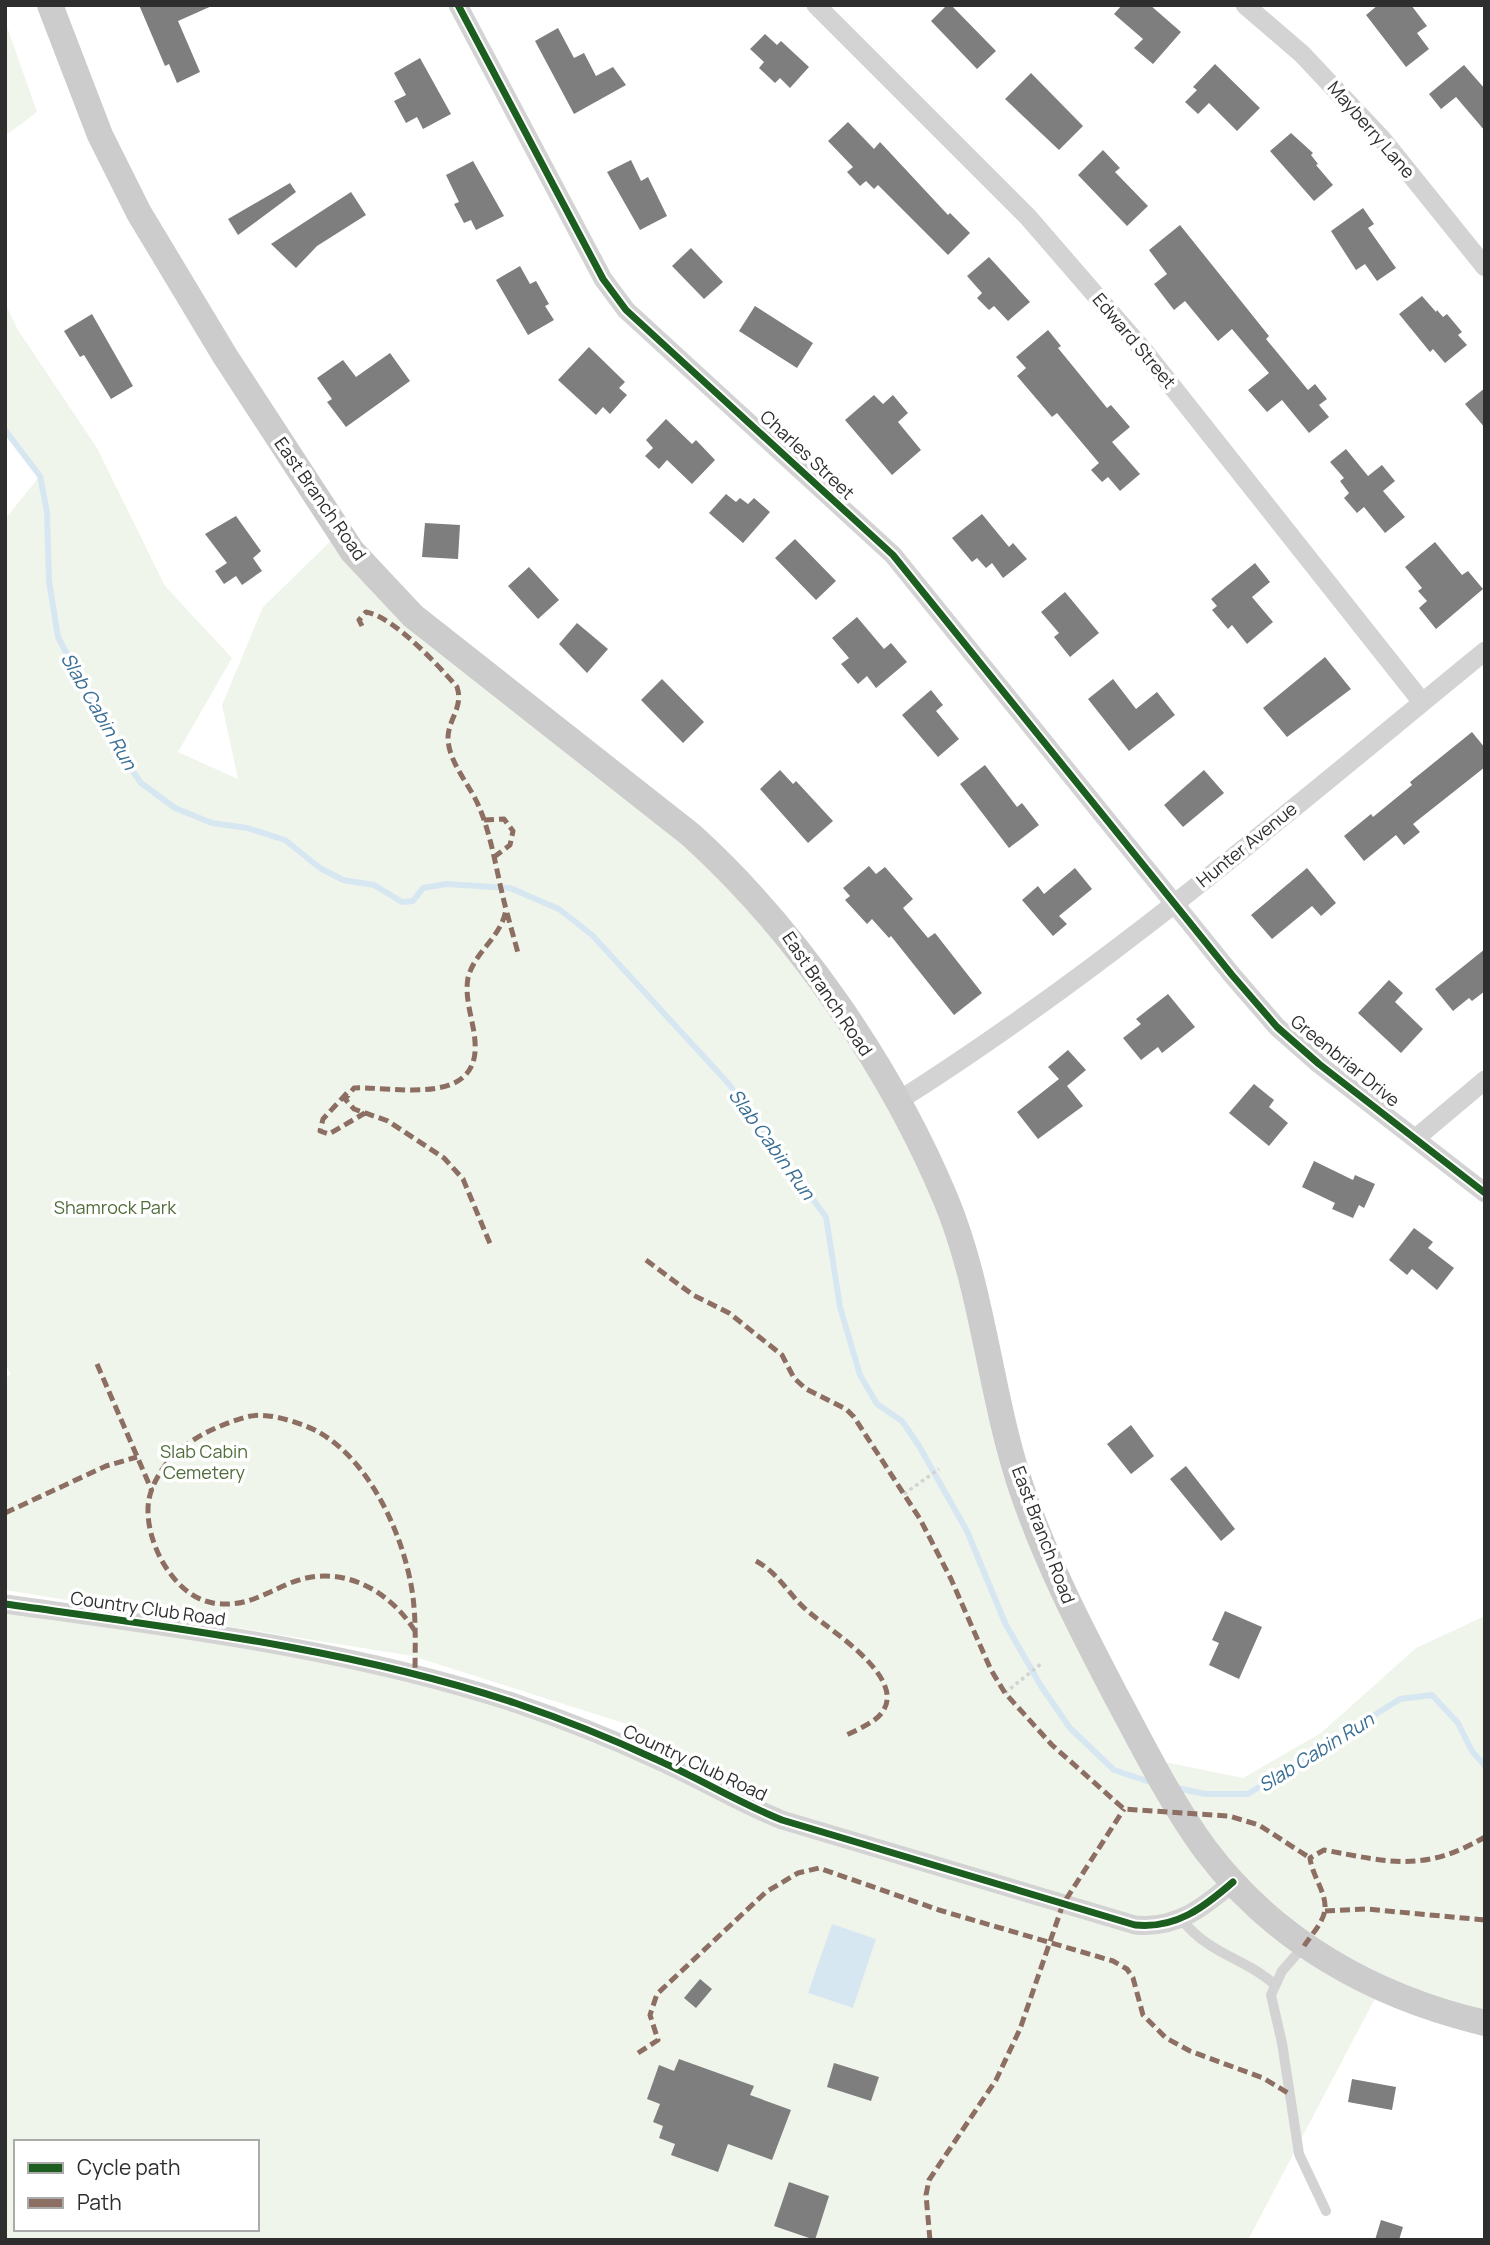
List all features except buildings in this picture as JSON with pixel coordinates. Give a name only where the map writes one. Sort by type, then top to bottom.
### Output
[{"type":"main road","name":"East Branch Road","points":[[50,5],[100,135],[139,213],[232,368],[352,551],[413,616],[722,862],[781,928],[830,994],[898,1101],[948,1205],[963,1254],[1021,1488],[1054,1573],[1150,1759],[1202,1845],[1233,1882],[1304,1946],[1380,1989],[1454,2016],[1485,2023]]},
{"type":"street","name":"Charles Street","points":[[458,5],[603,279],[626,310],[893,555],[1176,903]]},
{"type":"street","name":"Edward Street","points":[[816,5],[1028,217],[1144,351],[1422,702]]},
{"type":"street","name":"Mayberry Lane","points":[[1245,5],[1302,54],[1382,139],[1485,267]]},
{"type":"street","name":"Hunter Avenue","points":[[898,1101],[1007,1030],[1176,903],[1485,651]]},
{"type":"street","name":"Greenbriar Drive","points":[[1176,903],[1277,1027],[1319,1064],[1485,1193]]},
{"type":"street","points":[[1416,1138],[1485,1080]]},
{"type":"street","name":"Country Club Road","points":[[5,1604],[292,1648],[452,1686],[565,1721],[655,1759],[740,1802],[814,1830],[1135,1925],[1154,1927],[1181,1919],[1233,1882]]},
{"type":"lane","points":[[1181,1919],[1208,1947],[1260,1971],[1274,1984]]},
{"type":"lane","points":[[1304,1946],[1274,1984],[1271,1995],[1282,2043],[1299,2154],[1326,2211]]},
{"type":"path","points":[[904,1494],[939,1469]]},
{"type":"path","points":[[1005,1693],[1042,1663]]},
{"type":"green space","points":[[5,21],[37,112],[5,136]]},
{"type":"green space","points":[[5,303],[18,330],[97,448],[165,586],[232,658],[178,752],[238,779],[222,705],[263,607],[339,533],[352,551],[773,917],[927,1157],[1021,1488],[1150,1759],[1243,1778],[1321,1733],[1416,1648],[1485,1616],[1485,2023],[1380,1989],[1248,2240],[5,2240],[5,1608],[400,1672],[640,1752],[649,1731],[412,1656],[5,1590],[5,1378],[11,1374],[5,1365],[5,519],[40,476],[5,430]]},
{"type":"shaded area","points":[[832,1924],[876,1939],[853,2008],[808,1993]]},
{"type":"waterway","name":"Slab Cabin Run","points":[[5,430],[40,476],[47,512],[49,581],[58,637],[113,743],[141,783],[175,808],[212,823],[247,828],[285,840],[320,868],[343,880],[374,885],[402,902],[413,901],[423,888],[446,884],[510,888],[559,909],[592,935],[728,1083],[826,1217],[840,1307],[860,1375],[877,1404],[902,1421],[919,1446],[967,1531],[1005,1623],[1041,1686],[1070,1728],[1114,1770],[1156,1784]]},
{"type":"waterway","name":"Slab Cabin Run","points":[[1177,1788],[1205,1794],[1248,1794],[1400,1699],[1432,1695],[1458,1723],[1472,1751],[1485,1766]]},
{"type":"marked path","points":[[362,626],[359,620],[366,612],[390,623],[457,687],[457,708],[448,740],[453,758],[484,821],[506,909],[499,928],[476,960],[468,978],[467,994],[475,1042],[473,1063],[464,1077],[449,1085],[431,1089],[354,1088],[345,1099],[354,1109],[388,1121],[444,1158],[463,1179],[491,1246]]},
{"type":"marked path","points":[[484,820],[504,819],[513,831],[510,845],[494,857]]},
{"type":"marked path","points":[[507,913],[518,953]]},
{"type":"marked path","points":[[347,1093],[323,1119],[320,1131],[329,1134],[365,1113]]},
{"type":"marked path","points":[[646,1260],[693,1295],[729,1313],[782,1355],[794,1378],[806,1389],[846,1409],[854,1417],[920,1519],[951,1579],[991,1670],[1005,1693],[1052,1745],[1124,1809],[1229,1816],[1259,1825],[1310,1858]]},
{"type":"marked path","points":[[97,1364],[152,1491]]},
{"type":"marked path","points":[[415,1631],[404,1616],[391,1602],[376,1591],[343,1578],[307,1578],[252,1600],[234,1604],[213,1603],[198,1598],[185,1589],[163,1563],[150,1530],[149,1499],[161,1471],[172,1457],[197,1438],[246,1417],[260,1415],[282,1419],[303,1425],[326,1437],[347,1454],[365,1476],[394,1527],[404,1555],[415,1616],[415,1633],[415,1676]]},
{"type":"marked path","points":[[5,1513],[106,1466],[137,1457]]},
{"type":"marked path","points":[[756,1561],[772,1572],[810,1613],[853,1647],[880,1677],[887,1693],[885,1707],[873,1721],[844,1736]]},
{"type":"marked path","points":[[930,2240],[926,2195],[929,2180],[996,2080],[1020,2029],[1063,1904],[1124,1809]]},
{"type":"marked path","points":[[1304,1946],[1321,1922],[1325,1911],[1323,1895],[1310,1858],[1324,1850],[1388,1861],[1424,1860],[1443,1856],[1485,1837]]},
{"type":"marked path","points":[[638,2053],[658,2040],[650,2015],[657,1994],[766,1892],[798,1873],[819,1868],[939,1910],[1113,1961],[1127,1969],[1133,1978],[1143,2015],[1166,2038],[1190,2051],[1263,2078],[1288,2093]]},
{"type":"marked path","points":[[1325,1911],[1366,1909],[1485,1920]]},
{"type":"cycle path","points":[[458,5],[603,279],[626,310],[893,555],[1277,1027],[1319,1064],[1485,1193]]},
{"type":"cycle path","points":[[5,1604],[263,1642],[453,1684],[515,1703],[602,1736],[782,1820],[1135,1925],[1163,1924],[1188,1915],[1233,1882]]},
{"type":"park label","name":"Shamrock Park","points":[[115,1208]]},
{"type":"park label","name":"Slab Cabin Cemetery","points":[[204,1462]]}]
